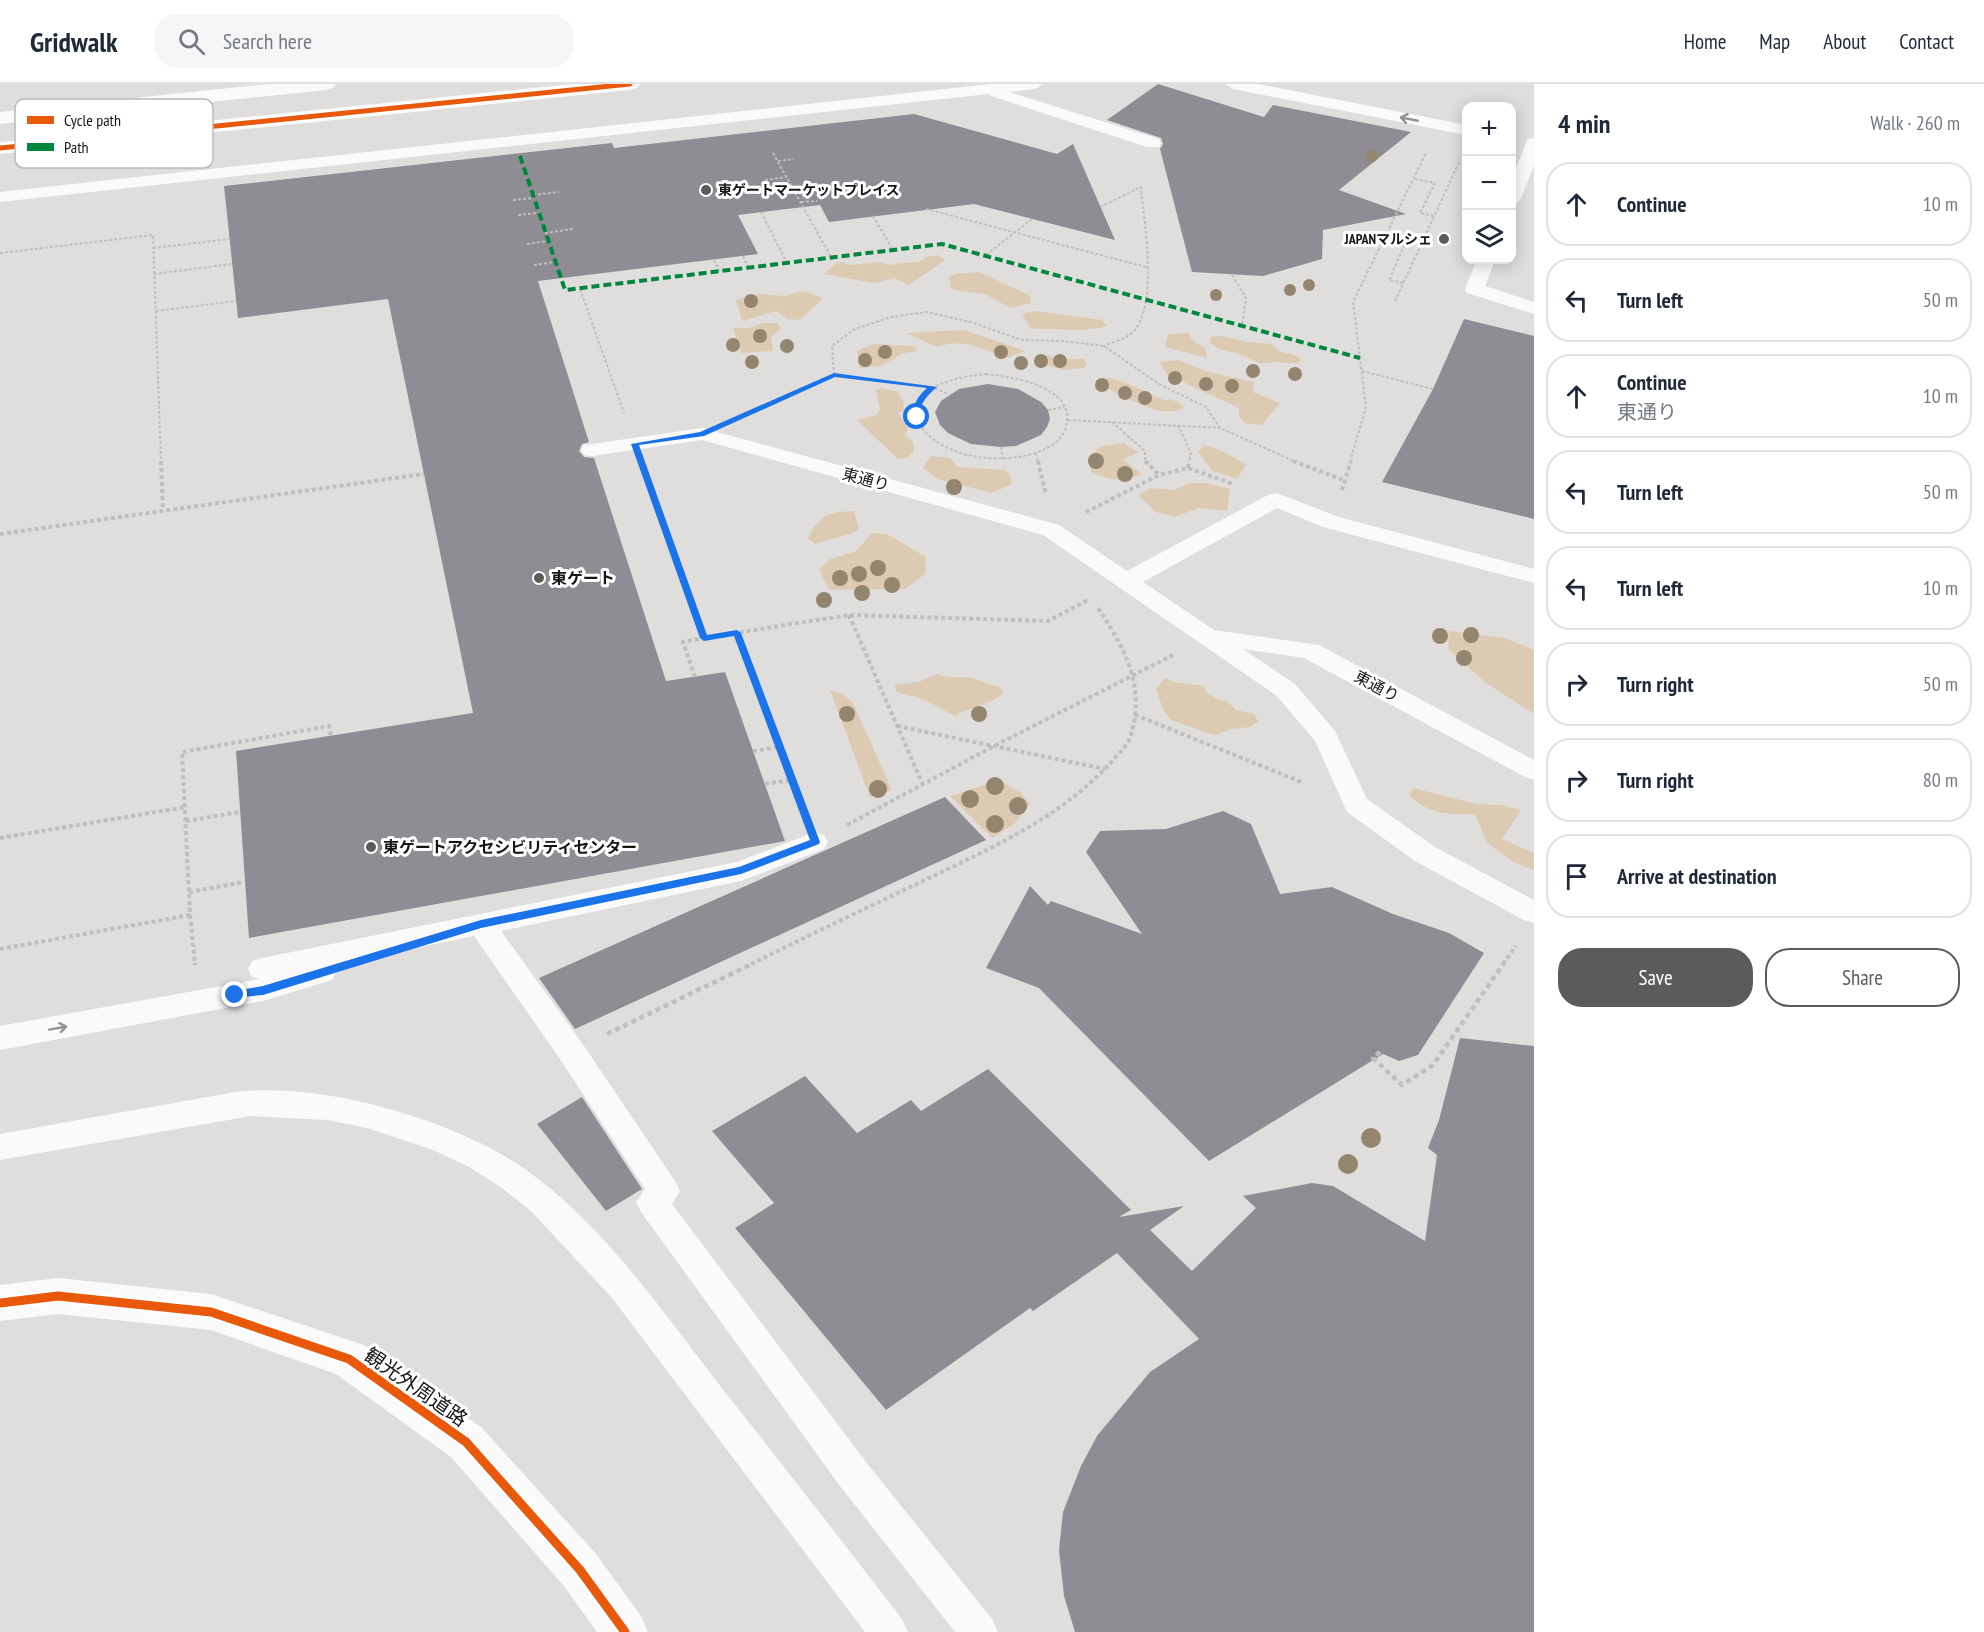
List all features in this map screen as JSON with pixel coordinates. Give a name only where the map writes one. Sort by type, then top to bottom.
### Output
[{"type":"street","points":[[213,102],[326,84]]},
{"type":"street","points":[[213,104],[453,84]]},
{"type":"street","points":[[213,126],[630,84]]},
{"type":"street","points":[[0,118],[15,117]]},
{"type":"street","points":[[0,133],[15,131]]},
{"type":"street","points":[[0,148],[15,146]]},
{"type":"street","name":"観光外周道路","points":[[0,1303],[58,1296],[211,1312],[349,1359],[466,1442],[580,1570],[625,1632]]},
{"type":"lane","points":[[0,197],[1035,84]]},
{"type":"lane","points":[[1233,84],[1462,129]]},
{"type":"lane","points":[[986,89],[1153,143]]},
{"type":"lane","points":[[1516,139],[1534,143],[1516,188]]},
{"type":"lane","points":[[1484,264],[1474,289],[1534,308]]},
{"type":"lane","name":"東通り","points":[[592,450],[702,434],[1051,530],[1286,690],[1326,737],[1356,805]]},
{"type":"lane","points":[[1126,581],[1276,500],[1331,522],[1534,576]]},
{"type":"lane","name":"東通り","points":[[1208,637],[1310,651],[1534,771]]},
{"type":"lane","points":[[1356,805],[1425,854],[1534,913]]},
{"type":"lane","points":[[262,969],[741,871],[815,842]]},
{"type":"lane","points":[[481,924],[571,1051],[664,1191],[652,1202],[853,1474],[979,1632]]},
{"type":"lane","points":[[0,1038],[263,990],[481,924]]},
{"type":"lane","points":[[0,1147],[250,1103],[315,1107],[378,1117],[436,1137],[491,1164],[542,1200],[624,1288],[889,1632]]},
{"type":"path","points":[[1331,522],[1346,481],[1366,408],[1353,302],[1428,149]]},
{"type":"path","points":[[773,153],[831,257]]},
{"type":"path","points":[[1395,301],[1402,292],[1419,248],[1462,156]]},
{"type":"path","points":[[778,161],[794,159]]},
{"type":"path","points":[[1456,170],[1460,171]]},
{"type":"path","points":[[765,180],[787,177]]},
{"type":"path","points":[[1414,178],[1435,183],[1420,213],[1434,216]]},
{"type":"path","points":[[1100,207],[1141,187],[1148,293],[1142,318],[1132,333],[1104,346]]},
{"type":"path","points":[[1447,189],[1452,189]]},
{"type":"path","points":[[513,200],[559,192]]},
{"type":"path","points":[[801,202],[817,201]]},
{"type":"path","points":[[1438,208],[1443,209]]},
{"type":"path","points":[[926,209],[1146,267]]},
{"type":"path","points":[[761,212],[787,263]]},
{"type":"path","points":[[518,215],[539,213]]},
{"type":"path","points":[[873,216],[894,250]]},
{"type":"path","points":[[986,255],[1032,219]]},
{"type":"path","points":[[1429,228],[1434,229]]},
{"type":"path","points":[[545,232],[573,229]]},
{"type":"path","points":[[0,253],[153,235],[164,510]]},
{"type":"path","points":[[153,248],[230,239]]},
{"type":"path","points":[[526,244],[548,241]]},
{"type":"path","points":[[1383,242],[1404,246],[1389,280],[1404,283]]},
{"type":"path","points":[[1419,248],[1424,249]]},
{"type":"path","points":[[743,256],[749,268]]},
{"type":"path","points":[[714,260],[720,271]]},
{"type":"path","points":[[534,264],[555,262]]},
{"type":"path","points":[[154,274],[232,264]]},
{"type":"path","points":[[1410,269],[1414,270]]},
{"type":"path","points":[[1232,275],[1246,298],[1242,325]]},
{"type":"path","points":[[580,289],[704,638]]},
{"type":"path","points":[[156,311],[236,301]]},
{"type":"path","points":[[834,375],[832,346],[853,330],[891,317],[927,312],[974,323],[1022,340],[1062,340],[1104,346],[1159,384],[1206,407],[1220,428]]},
{"type":"path","points":[[1362,371],[1433,389]]},
{"type":"path","points":[[702,434],[834,375],[933,387],[948,394]]},
{"type":"path","points":[[971,375],[1016,377],[1043,387],[1054,394],[1064,407],[1068,420],[1063,435],[1047,448],[1020,457],[1003,459],[962,454],[938,443],[921,428],[917,417],[917,406],[922,396],[933,387],[950,379],[971,375]]},
{"type":"path","points":[[1048,410],[1064,407]]},
{"type":"path","points":[[1068,420],[1220,428],[1265,450],[1346,481]]},
{"type":"path","points":[[1112,422],[1144,451],[1145,462],[1159,475]]},
{"type":"path","points":[[1178,425],[1191,453],[1188,468]]},
{"type":"path","points":[[1001,447],[1003,459]]},
{"type":"path","points":[[1051,530],[1159,475],[1188,468],[1276,500]]},
{"type":"path","points":[[0,534],[424,474]]},
{"type":"path","points":[[571,1051],[1021,833],[1069,800],[1106,770],[1130,740],[1135,714],[1134,675],[1116,636],[1092,598]]},
{"type":"path","points":[[694,677],[682,642],[849,615],[1048,621]]},
{"type":"path","points":[[849,615],[923,785]]},
{"type":"path","points":[[737,633],[815,842],[994,746],[1208,637]]},
{"type":"path","points":[[1135,714],[1356,805]]},
{"type":"path","points":[[0,948],[190,915],[182,752],[329,726],[331,736]]},
{"type":"path","points":[[897,726],[1106,770]]},
{"type":"path","points":[[258,739],[259,747]]},
{"type":"path","points":[[753,751],[779,747]]},
{"type":"path","points":[[765,784],[791,780]]},
{"type":"path","points":[[0,838],[184,807]]},
{"type":"path","points":[[186,821],[239,812]]},
{"type":"path","points":[[189,892],[244,882]]},
{"type":"path","points":[[1380,1052],[1373,1058],[1402,1085],[1433,1065],[1519,941]]},
{"type":"shaded area","points":[[938,255],[945,260],[909,285],[894,278],[875,283],[824,274],[837,262],[853,265],[881,262],[888,265],[922,261],[927,257]]},
{"type":"shaded area","points":[[979,272],[1029,295],[1031,303],[1010,308],[985,294],[950,288],[951,283],[948,278],[955,274]]},
{"type":"shaded area","points":[[803,291],[823,298],[800,320],[787,319],[776,311],[742,321],[736,300],[757,294],[784,296]]},
{"type":"shaded area","points":[[1036,311],[1102,320],[1107,326],[1080,330],[1031,329],[1022,314]]},
{"type":"shaded area","points":[[764,323],[778,323],[781,328],[771,337],[773,351],[741,353],[733,328],[748,328]]},
{"type":"shaded area","points":[[964,330],[1026,351],[1006,358],[964,344],[946,344],[937,347],[906,333]]},
{"type":"shaded area","points":[[1188,333],[1194,342],[1205,348],[1207,358],[1165,347],[1168,334]]},
{"type":"shaded area","points":[[1222,336],[1247,342],[1272,344],[1278,351],[1295,355],[1301,360],[1298,364],[1276,362],[1261,364],[1239,354],[1218,349],[1210,343],[1211,337]]},
{"type":"shaded area","points":[[873,344],[916,346],[917,351],[904,353],[881,366],[860,368],[857,351]]},
{"type":"shaded area","points":[[1046,355],[1061,359],[1083,359],[1087,364],[1084,368],[1063,370],[1037,363],[1036,356]]},
{"type":"shaded area","points":[[1179,360],[1208,372],[1254,382],[1253,392],[1280,403],[1262,425],[1245,423],[1239,416],[1239,408],[1166,374],[1160,362]]},
{"type":"shaded area","points":[[1109,378],[1166,401],[1170,399],[1178,402],[1184,408],[1175,411],[1153,409],[1100,385],[1096,380]]},
{"type":"shaded area","points":[[881,388],[898,392],[903,400],[904,411],[898,413],[908,429],[905,434],[913,442],[914,451],[908,458],[898,459],[857,420],[877,415],[880,409],[876,390]]},
{"type":"shaded area","points":[[1124,443],[1138,452],[1123,460],[1142,474],[1117,479],[1092,472],[1088,459],[1099,447]]},
{"type":"shaded area","points":[[1205,445],[1246,464],[1237,479],[1213,471],[1198,452]]},
{"type":"shaded area","points":[[931,456],[950,458],[957,467],[1005,470],[1010,475],[1012,484],[992,493],[937,479],[923,468]]},
{"type":"shaded area","points":[[1189,483],[1206,483],[1230,489],[1227,511],[1198,508],[1175,517],[1156,512],[1138,495],[1151,488],[1174,490]]},
{"type":"shaded area","points":[[854,511],[859,528],[853,533],[815,544],[808,538],[817,524],[826,516],[838,512]]},
{"type":"shaded area","points":[[871,533],[887,534],[926,557],[925,574],[905,589],[829,590],[819,569],[830,559],[857,551]]},
{"type":"shaded area","points":[[1448,631],[1505,638],[1534,650],[1534,714],[1486,683],[1449,650]]},
{"type":"shaded area","points":[[938,674],[972,678],[1000,687],[1004,693],[955,716],[923,699],[896,692],[895,685],[918,682]]},
{"type":"shaded area","points":[[1165,678],[1174,682],[1204,686],[1207,693],[1219,700],[1227,701],[1236,710],[1254,714],[1258,721],[1250,727],[1231,729],[1216,735],[1171,720],[1163,709],[1156,689]]},
{"type":"shaded area","points":[[830,690],[843,694],[853,703],[892,790],[870,797]]},
{"type":"shaded area","points":[[999,780],[1021,793],[1030,804],[1014,824],[992,838],[950,796]]},
{"type":"shaded area","points":[[1413,788],[1477,804],[1501,805],[1521,810],[1502,839],[1534,853],[1534,870],[1512,861],[1487,843],[1475,814],[1431,810],[1409,795]]},
{"type":"building","points":[[1158,84],[1264,117],[1273,105],[1411,132],[1339,190],[1406,214],[1323,230],[1322,259],[1263,276],[1192,272],[1160,149],[1163,144],[1161,138],[1107,120]]},
{"type":"building","points":[[914,114],[1057,154],[1073,144],[1115,240],[974,204],[829,222],[820,205],[738,215],[758,254],[538,281],[589,442],[582,444],[579,451],[584,457],[594,458],[666,681],[725,672],[785,841],[249,938],[236,751],[473,713],[388,299],[238,318],[224,186],[612,143],[614,148]]},
{"type":"building","points":[[1464,319],[1534,336],[1534,519],[1382,482],[1433,389]]},
{"type":"building","points":[[988,384],[1018,389],[1041,402],[1048,410],[1050,419],[1041,435],[1016,446],[1001,447],[971,444],[948,433],[940,425],[935,412],[941,401],[959,389]]},
{"type":"building","points":[[945,797],[986,840],[575,1029],[539,978]]},
{"type":"building","points":[[1223,811],[1251,824],[1280,894],[1332,887],[1393,914],[1449,933],[1484,953],[1418,1055],[1399,1061],[1383,1054],[1209,1161],[1039,988],[986,968],[1030,886],[1048,905],[1051,901],[1142,934],[1086,852],[1100,831],[1166,829]]},
{"type":"building","points":[[1460,1038],[1534,1046],[1534,1632],[1075,1632],[1064,1596],[1059,1550],[1063,1512],[1081,1466],[1097,1436],[1150,1372],[1199,1339],[1117,1253],[1033,1311],[1030,1308],[886,1410],[735,1228],[774,1203],[712,1131],[805,1076],[857,1133],[911,1100],[921,1111],[988,1069],[1131,1210],[1119,1217],[1184,1206],[1150,1230],[1192,1271],[1256,1208],[1243,1196],[1312,1183],[1333,1186],[1425,1241],[1437,1155],[1428,1148],[1439,1120]]},
{"type":"building","points":[[582,1097],[642,1189],[606,1211],[537,1124]]},
{"type":"marked path","points":[[520,156],[565,290],[942,244],[1360,358]]},
{"type":"cycle path","points":[[213,126],[630,84]]},
{"type":"cycle path","points":[[0,148],[15,146]]},
{"type":"cycle path","points":[[0,1303],[58,1296],[211,1312],[349,1359],[466,1442],[580,1570],[625,1632]]},
{"type":"place","name":"東ゲートマーケットプレイス","points":[[706,190]]},
{"type":"place","name":"JAPANマルシェ","points":[[1444,239]]},
{"type":"place","name":"東ゲート","points":[[539,578]]},
{"type":"place","name":"東ゲートアクセシビリティセンター","points":[[371,847]]},
{"type":"route","points":[[235,995],[263,990],[481,924],[741,871],[815,842],[737,633],[704,638],[635,444],[702,434],[834,375],[933,387],[922,396],[917,406],[917,417]]}]
